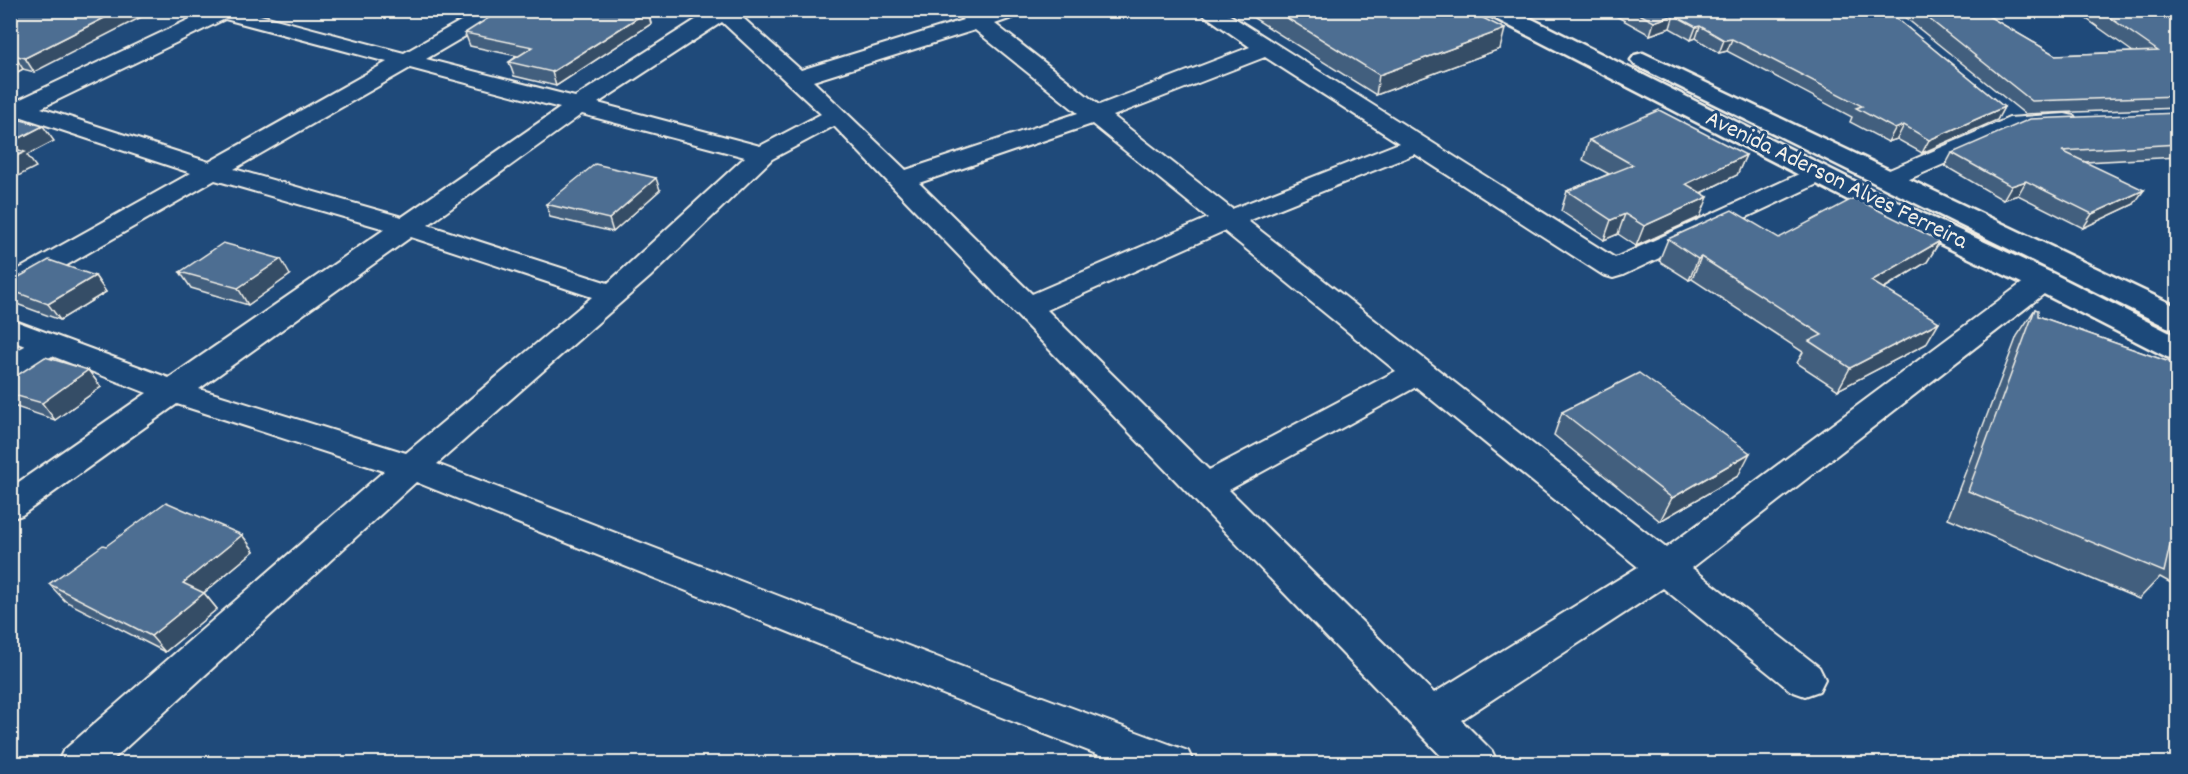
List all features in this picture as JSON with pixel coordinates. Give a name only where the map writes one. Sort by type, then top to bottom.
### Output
[{"type":"main road","name":"Avenida Aderson Alves Ferreira","points":[[1496,10],[1819,174],[2043,281],[2178,350]]},
{"type":"main road","name":"Avenida Aderson Alves Ferreira","points":[[1545,10],[2178,320]]},
{"type":"street","points":[[10,286],[410,61],[496,10]]},
{"type":"street","points":[[797,79],[971,16],[1016,10]]},
{"type":"street","points":[[1207,10],[1613,268],[1819,174]]},
{"type":"street","points":[[16,111],[221,11],[763,154]]},
{"type":"street","points":[[10,506],[578,106],[722,11],[837,115],[1478,764]]},
{"type":"street","points":[[971,16],[1804,679]]},
{"type":"street","points":[[901,180],[1095,115],[1267,48]]},
{"type":"street","points":[[16,111],[211,171],[407,227],[612,294]]},
{"type":"street","points":[[78,764],[411,467],[612,294],[763,154],[837,115]]},
{"type":"street","points":[[1889,179],[2008,115],[2086,120]]},
{"type":"street","points":[[1026,308],[1227,220],[1418,144]]},
{"type":"street","points":[[1431,717],[1665,568],[2043,281]]},
{"type":"street","points":[[10,329],[174,392],[411,467],[964,685],[1173,764]]},
{"type":"street","points":[[10,368],[49,345]]},
{"type":"street","points":[[1204,488],[1418,372]]},
{"type":"building","points":[[10,10],[120,10],[25,58],[14,55],[10,57]]},
{"type":"building","points":[[501,10],[648,11],[552,72],[509,62],[533,47],[465,33]]},
{"type":"building","points":[[1274,10],[1467,10],[1505,29],[1379,75]]},
{"type":"building","points":[[1632,10],[1886,10],[2004,107],[1929,140],[1904,125],[1895,129],[1856,108],[1862,106],[1732,39],[1724,40],[1674,15],[1654,22]]},
{"type":"building","points":[[1918,10],[1978,10],[2055,55],[2158,51],[2099,10],[2178,10],[2178,96],[2032,101]]},
{"type":"building","points":[[1659,110],[1746,155],[1686,184],[1708,197],[1644,226],[1625,214],[1611,220],[1567,191],[1633,165],[1589,140]]},
{"type":"building","points":[[2178,113],[2178,144],[2062,151],[2144,190],[2092,214],[2026,181],[2011,186],[1952,153],[2030,119]]},
{"type":"building","points":[[10,117],[43,126],[10,143]]},
{"type":"building","points":[[10,147],[25,152],[10,159]]},
{"type":"building","points":[[595,164],[656,178],[609,219],[546,204]]},
{"type":"building","points":[[1854,198],[1940,241],[1871,281],[1939,322],[1850,368],[1809,341],[1822,335],[1701,257],[1698,259],[1668,239],[1732,210],[1779,238]]},
{"type":"building","points":[[223,243],[281,259],[238,288],[180,272]]},
{"type":"building","points":[[49,260],[95,276],[48,304],[10,290],[10,282]]},
{"type":"building","points":[[2035,309],[2038,310],[2038,316],[2178,365],[2178,545],[2171,541],[2164,572],[1968,491]]},
{"type":"building","points":[[45,357],[88,370],[42,403],[10,394],[10,380]]},
{"type":"building","points":[[1639,373],[1750,453],[1672,498],[1562,412]]},
{"type":"building","points":[[166,502],[242,535],[183,583],[204,593],[151,636],[49,584],[103,545],[106,546]]}]
